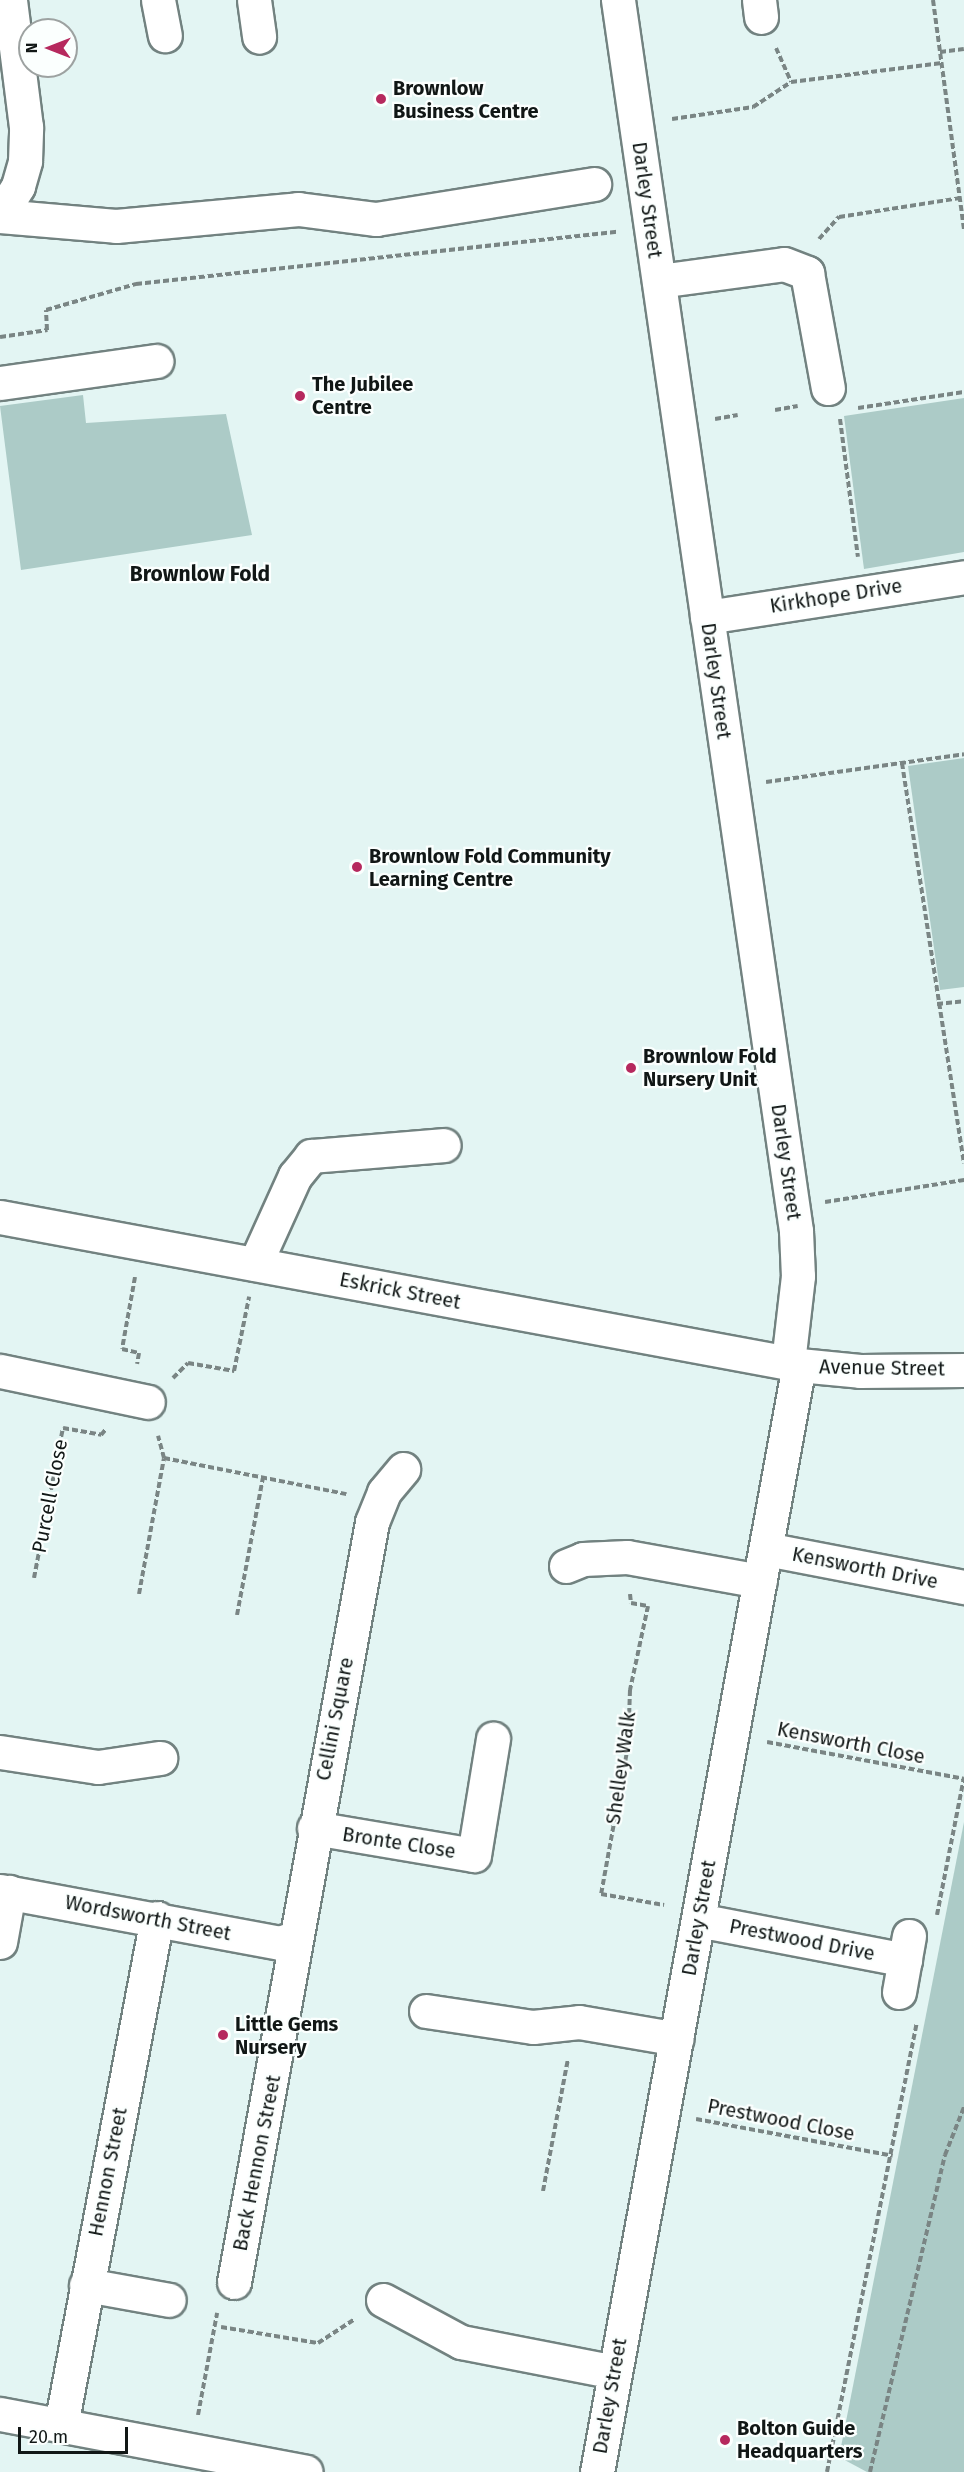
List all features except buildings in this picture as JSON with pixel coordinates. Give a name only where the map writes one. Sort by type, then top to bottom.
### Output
[{"type":"street","points":[[10,0],[26,127],[25,162],[18,186],[0,215],[116,226],[298,209],[376,219],[594,184]]},
{"type":"street","points":[[158,0],[165,35]]},
{"type":"street","points":[[254,0],[259,37]]},
{"type":"street","name":"Darley Street","points":[[597,2472],[766,1549],[794,1364],[798,1276],[793,1207],[659,281],[649,228],[618,0]]},
{"type":"street","points":[[659,281],[796,266],[813,286],[834,399]]},
{"type":"street","points":[[0,382],[156,361]]},
{"type":"street","name":"Kirkhope Drive","points":[[707,616],[964,577]]},
{"type":"street","points":[[255,1264],[295,1176],[310,1156],[444,1145]]},
{"type":"street","name":"Eskrick Street","points":[[0,1216],[794,1364]]},
{"type":"street","name":"Avenue Street","points":[[794,1364],[860,1371],[964,1370]]},
{"type":"street","points":[[0,1371],[139,1400]]},
{"type":"street","name":"Cellini Square","points":[[294,1938],[380,1501],[402,1469]]},
{"type":"street","name":"Kensworth Drive","points":[[766,1549],[964,1587]]},
{"type":"street","points":[[566,1566],[584,1559],[627,1557],[760,1581]]},
{"type":"street","name":"Bronte Close","points":[[314,1828],[474,1855],[493,1739]]},
{"type":"street","points":[[0,1752],[98,1767],[160,1758]]},
{"type":"street","points":[[0,1942],[5,1892]]},
{"type":"street","name":"Wordsworth Street","points":[[5,1892],[157,1918],[280,1943],[294,1938]]},
{"type":"street","name":"Prestwood Drive","points":[[699,1916],[907,1948],[899,1992]]},
{"type":"street","name":"Hennon Street","points":[[61,2425],[157,1918]]},
{"type":"street","name":"Back Hennon Street","points":[[234,2282],[291,1988],[294,1938]]},
{"type":"street","points":[[426,2011],[532,2027],[575,2022],[677,2039]]},
{"type":"street","points":[[86,2285],[169,2300]]},
{"type":"street","points":[[383,2300],[461,2342],[615,2372]]},
{"type":"street","points":[[0,2414],[306,2472]]},
{"type":"path","points":[[933,0],[964,229]]},
{"type":"path","points":[[760,8],[791,82]]},
{"type":"path","points":[[940,52],[964,49]]},
{"type":"path","points":[[636,124],[753,108],[791,82],[942,63]]},
{"type":"path","points":[[796,266],[839,217],[960,198]]},
{"type":"path","points":[[0,337],[47,330],[46,310],[136,285],[649,228]]},
{"type":"path","points":[[862,591],[834,399],[964,392]]},
{"type":"path","points":[[731,787],[964,754]]},
{"type":"path","points":[[902,763],[937,1004],[964,1163]]},
{"type":"path","points":[[937,1004],[964,1000]]},
{"type":"path","points":[[793,1207],[964,1180]]},
{"type":"path","name":"Purcell Close","points":[[139,1594],[164,1458],[139,1400],[139,1353],[122,1349],[142,1243]]},
{"type":"path","name":"Purcell Close","points":[[34,1578],[63,1428],[101,1435],[139,1400],[188,1363],[234,1371],[255,1264]]},
{"type":"path","points":[[164,1458],[380,1501]]},
{"type":"path","points":[[237,1615],[263,1478]]},
{"type":"path","name":"Shelley Walk","points":[[627,1557],[631,1603],[648,1606],[630,1690],[628,1746],[601,1894],[699,1916]]},
{"type":"path","name":"Kensworth Close","points":[[732,1736],[964,1779]]},
{"type":"path","points":[[543,2191],[575,2022]]},
{"type":"path","points":[[870,2472],[945,2155],[964,2107]]},
{"type":"path","name":"Prestwood Close","points":[[663,2113],[893,2156],[827,2472]]},
{"type":"path","points":[[192,2449],[221,2289],[234,2282]]},
{"type":"path","points":[[221,2327],[318,2343],[383,2300]]},
{"type":"green space","points":[[83,395],[86,423],[226,414],[252,535],[21,570],[0,406]]},
{"type":"green space","points":[[964,398],[964,552],[864,569],[844,416]]},
{"type":"green space","points":[[964,758],[964,987],[940,990],[908,766]]},
{"type":"green space","points":[[964,1822],[964,2472],[867,2472],[839,2457]]},
{"type":"place","name":"Brownlow Business Centre","points":[[381,99]]},
{"type":"place","name":"The Jubilee Centre","points":[[300,396]]},
{"type":"place","name":"Brownlow Fold Community Learning Centre","points":[[357,867]]},
{"type":"place","name":"Brownlow Fold Nursery Unit","points":[[631,1068]]},
{"type":"place","name":"Little Gems Nursery","points":[[223,2035]]},
{"type":"place","name":"Bolton Guide Headquarters","points":[[725,2440]]},
{"type":"district","name":"Brownlow Fold","points":[[200,574]]}]
